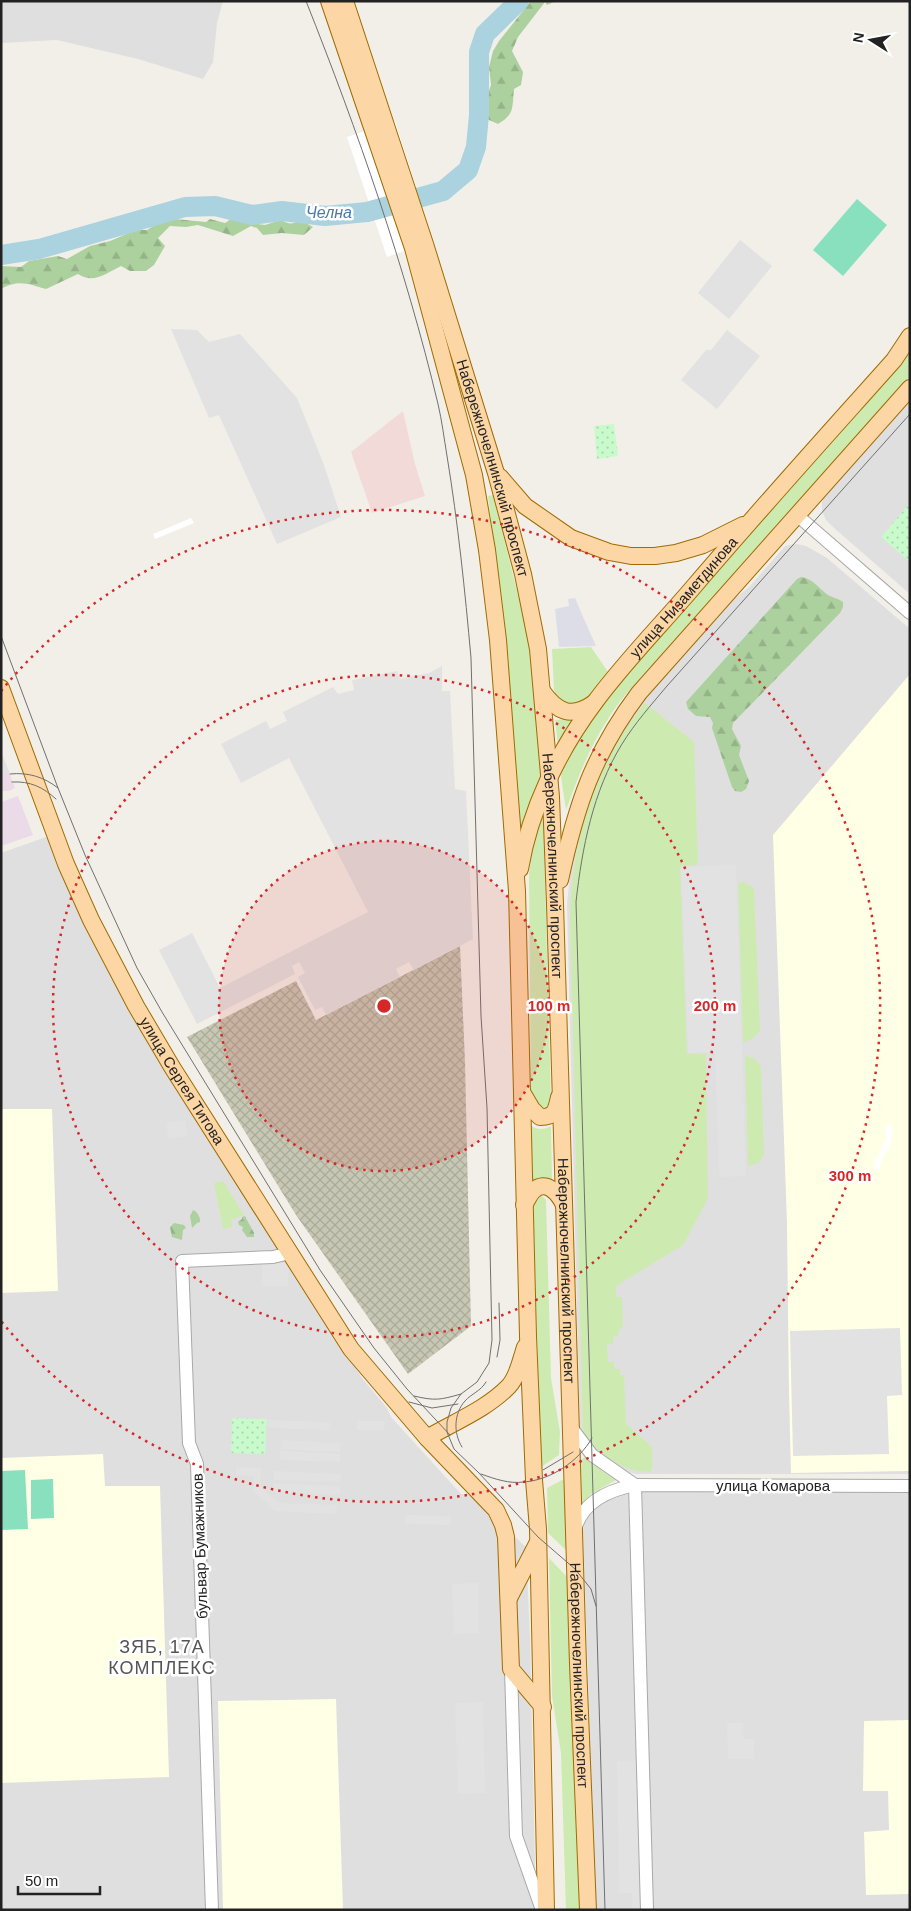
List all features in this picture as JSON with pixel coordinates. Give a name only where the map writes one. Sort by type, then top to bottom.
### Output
[{"type":"main road","name":"Набережночелнинский проспект","points":[[329,1],[378,127],[496,473],[534,622],[549,780],[555,904],[574,1532],[588,1910]]},
{"type":"main road","name":"Набережночелнинский проспект","points":[[345,1],[378,127]]},
{"type":"main road","name":"Набережночелнинский проспект","points":[[419,246],[474,475],[487,550],[498,640],[516,891],[528,1336],[538,1542],[543,1707],[546,1910]]},
{"type":"main road","name":"улица Низаметдинова","points":[[516,891],[530,830],[549,780],[568,742],[595,701],[749,522],[894,360],[910,336]]},
{"type":"main road","name":"улица Низаметдинова","points":[[555,904],[570,833],[586,784],[618,721],[639,693],[910,388]]},
{"type":"main road","points":[[496,473],[525,506],[571,538],[609,552],[631,556],[655,556],[676,553],[703,545],[749,522]]},
{"type":"main road","name":"улица Сергея Титова","points":[[1,688],[66,864],[91,920],[153,1035],[351,1349],[427,1438],[496,1510],[506,1537],[511,1669]]},
{"type":"main road","points":[[542,691],[551,703],[559,709],[568,712],[584,710],[595,701]]},
{"type":"main road","points":[[521,1090],[532,1109],[540,1117],[548,1117],[555,1112],[561,1092]]},
{"type":"main road","points":[[524,1205],[533,1190],[549,1187],[558,1194],[564,1205]]},
{"type":"main road","points":[[427,1438],[485,1405],[510,1385],[517,1372],[528,1336]]},
{"type":"main road","points":[[508,1599],[538,1542]]},
{"type":"main road","points":[[511,1669],[543,1707]]},
{"type":"main road","points":[[546,1890],[557,1910]]},
{"type":"street","points":[[798,516],[910,613]]},
{"type":"street","name":"бульвар Бумажников","points":[[212,1910],[197,1464],[190,1443],[182,1261],[273,1256],[290,1253]]},
{"type":"street","points":[[571,1427],[592,1455],[635,1485],[647,1910]]},
{"type":"street","name":"улица Комарова","points":[[574,1532],[576,1523],[586,1508],[600,1497],[616,1489],[635,1485],[910,1486]]},
{"type":"street","points":[[511,1669],[516,1836],[542,1910]]},
{"type":"shaded area","points":[[1,1],[223,1],[217,23],[213,62],[203,79],[138,59],[57,40],[1,43]]},
{"type":"shaded area","points":[[740,240],[772,266],[729,319],[698,293]]},
{"type":"shaded area","points":[[171,329],[197,330],[209,342],[240,334],[297,398],[324,465],[341,517],[277,544],[219,415],[209,418]]},
{"type":"shaded area","points":[[727,330],[760,356],[717,409],[681,380],[706,350],[711,350]]},
{"type":"shaded area","points":[[910,398],[910,594],[826,520],[822,511],[822,502],[825,494]]},
{"type":"shaded area","points":[[403,411],[415,464],[425,496],[372,513],[351,452]]},
{"type":"shaded area","points":[[796,544],[806,546],[827,558],[910,629],[910,1474],[636,1474],[624,1471],[590,1447],[580,1433],[567,904],[572,855],[598,775],[617,738],[648,694],[720,611],[749,587],[785,546]]},
{"type":"shaded area","points":[[575,598],[596,646],[559,647],[555,609],[569,606],[568,599]]},
{"type":"shaded area","points":[[442,666],[442,691],[450,691],[455,789],[466,791],[473,939],[414,970],[409,962],[396,969],[400,977],[326,1015],[322,1007],[315,1010],[298,977],[305,973],[299,962],[292,966],[295,974],[197,1024],[159,950],[192,933],[220,988],[368,912],[289,758],[241,783],[221,744],[266,721],[270,729],[287,721],[283,712],[333,687],[338,694],[354,690],[352,680],[397,671],[400,679],[429,673]]},
{"type":"shaded area","points":[[910,674],[910,1471],[791,1473],[787,1223],[773,835]]},
{"type":"shaded area","points":[[1,751],[15,788],[9,791],[1,791]]},
{"type":"shaded area","points":[[1,751],[9,772],[1,775]]},
{"type":"shaded area","points":[[18,796],[33,835],[1,846],[1,802]]},
{"type":"shaded area","name":"ЗЯБ, 17А КОМПЛЕКС","points":[[49,836],[84,924],[362,1378],[387,1408],[391,1417],[461,1494],[469,1494],[526,1547],[536,1910],[1,1910],[1,853]]},
{"type":"shaded area","points":[[736,865],[746,1176],[719,1177],[715,1052],[688,1053],[681,867]]},
{"type":"shaded area","points":[[460,946],[465,1062],[471,1326],[408,1374],[296,1215],[187,1037],[296,981],[316,1020]]},
{"type":"shaded area","points":[[1,1109],[52,1109],[58,1291],[1,1293]]},
{"type":"shaded area","points":[[185,1120],[188,1135],[169,1139],[166,1123]]},
{"type":"shaded area","points":[[262,1263],[288,1263],[288,1286],[262,1286]]},
{"type":"shaded area","points":[[900,1328],[902,1395],[887,1396],[889,1454],[793,1456],[790,1331]]},
{"type":"shaded area","points":[[268,1420],[330,1422],[330,1430],[268,1428]]},
{"type":"shaded area","points":[[357,1421],[385,1421],[384,1430],[357,1430]]},
{"type":"shaded area","points":[[281,1440],[340,1443],[340,1452],[280,1449]]},
{"type":"shaded area","points":[[280,1451],[340,1454],[340,1462],[280,1460]]},
{"type":"shaded area","points":[[103,1454],[105,1486],[160,1486],[169,1777],[1,1783],[1,1458]]},
{"type":"shaded area","points":[[236,1467],[261,1468],[260,1486],[278,1503],[337,1505],[336,1514],[275,1511],[253,1491],[254,1476],[236,1475]]},
{"type":"shaded area","points":[[274,1471],[341,1474],[340,1482],[274,1480]]},
{"type":"shaded area","points":[[273,1483],[340,1486],[340,1495],[273,1492]]},
{"type":"shaded area","points":[[910,1488],[910,1910],[596,1910],[583,1531],[586,1516],[593,1506],[628,1491]]},
{"type":"shaded area","points":[[405,1515],[451,1516],[451,1525],[405,1524]]},
{"type":"shaded area","points":[[478,1583],[479,1633],[454,1634],[452,1584]]},
{"type":"shaded area","points":[[336,1699],[343,1910],[223,1910],[218,1701]]},
{"type":"shaded area","points":[[483,1702],[485,1793],[458,1794],[455,1703]]},
{"type":"shaded area","points":[[910,1720],[910,1894],[866,1895],[864,1832],[889,1830],[888,1791],[863,1791],[864,1721]]},
{"type":"shaded area","points":[[727,1723],[743,1723],[744,1739],[754,1739],[754,1759],[728,1759]]},
{"type":"shaded area","points":[[640,1760],[644,1910],[632,1910],[632,1893],[619,1893],[617,1761]]},
{"type":"green space","points":[[531,1],[556,1],[547,5],[545,2],[518,37],[512,51],[523,72],[521,85],[514,89],[513,106],[510,114],[498,124],[483,115],[485,101],[491,85],[489,67],[493,51]]},
{"type":"green space","points":[[857,199],[887,225],[843,276],[813,250]]},
{"type":"green space","points":[[234,217],[250,223],[265,225],[281,220],[295,223],[300,220],[313,227],[304,235],[282,233],[263,235],[257,228],[251,226],[233,236],[198,225],[186,227],[170,226],[158,238],[165,246],[154,265],[146,271],[130,271],[121,266],[100,277],[89,278],[78,274],[46,289],[18,283],[1,289],[1,266],[21,267],[29,261],[58,256],[67,259],[90,246],[110,241],[136,230],[147,230],[161,221],[175,219],[206,222],[210,219],[225,223]]},
{"type":"green space","points":[[910,348],[910,376],[632,687],[610,715],[593,745],[566,810],[560,770],[602,702]]},
{"type":"green space","points":[[614,424],[618,456],[597,459],[594,426]]},
{"type":"green space","points":[[493,495],[530,643],[542,772],[518,841],[508,655],[488,496]]},
{"type":"green space","points":[[910,503],[910,562],[881,537]]},
{"type":"green space","points":[[801,577],[816,584],[828,595],[843,602],[843,607],[840,613],[733,723],[732,729],[741,746],[739,755],[749,781],[746,789],[741,792],[735,791],[712,728],[713,723],[710,717],[696,716],[688,709],[686,702],[797,579]]},
{"type":"green space","points":[[591,647],[608,672],[586,701],[567,705],[556,697],[554,690],[552,649]]},
{"type":"green space","points":[[645,703],[694,742],[698,865],[680,866],[687,1054],[706,1054],[708,1198],[683,1245],[616,1286],[616,1297],[622,1297],[623,1328],[619,1329],[618,1336],[613,1337],[613,1344],[607,1344],[608,1362],[614,1362],[614,1369],[620,1369],[620,1375],[624,1375],[626,1424],[652,1447],[652,1468],[650,1472],[630,1469],[612,1461],[596,1448],[583,1433],[570,919],[571,895],[578,849],[590,804],[598,782],[619,740]]},
{"type":"green space","points":[[576,718],[558,745],[555,720]]},
{"type":"green space","points":[[543,808],[551,1103],[546,1107],[538,1106],[531,1101],[529,873],[535,834]]},
{"type":"green space","points":[[743,882],[754,888],[760,1031],[753,1038],[743,1043],[738,883]]},
{"type":"green space","points":[[745,1055],[755,1059],[761,1067],[764,1155],[758,1163],[748,1166]]},
{"type":"green space","points":[[531,1126],[541,1129],[551,1126],[552,1184],[533,1185]]},
{"type":"green space","points":[[223,1181],[244,1215],[231,1220],[232,1227],[223,1229],[214,1183]]},
{"type":"green space","points":[[541,1195],[546,1200],[551,1378],[560,1432],[559,1455],[541,1467],[533,1199]]},
{"type":"green space","points":[[193,1210],[197,1213],[200,1222],[192,1228],[190,1216]]},
{"type":"green space","points":[[245,1216],[254,1233],[254,1237],[247,1237],[242,1230],[243,1227],[239,1225],[238,1222]]},
{"type":"green space","points":[[174,1223],[184,1225],[186,1228],[183,1230],[182,1240],[172,1237],[170,1227]]},
{"type":"green space","points":[[232,1418],[267,1419],[265,1454],[231,1453]]},
{"type":"green space","points":[[586,1456],[602,1471],[616,1480],[591,1494],[582,1505],[581,1460]]},
{"type":"green space","points":[[25,1470],[28,1529],[1,1530],[1,1471]]},
{"type":"green space","points":[[566,1478],[567,1551],[548,1533],[547,1488]]},
{"type":"green space","points":[[53,1479],[54,1518],[31,1519],[31,1480]]},
{"type":"green space","points":[[549,1558],[568,1578],[580,1910],[566,1910],[561,1753],[552,1696]]},
{"type":"pier","points":[[395,121],[433,241],[387,257],[347,137]]},
{"type":"pier","points":[[191,518],[194,523],[155,539],[153,534]]},
{"type":"pier","points":[[892,1124],[892,1140],[880,1164],[880,1170],[874,1170],[874,1163],[886,1139],[885,1125]]},
{"type":"waterway","name":"Челна","points":[[1,255],[39,249],[185,207],[215,206],[252,215],[282,211],[325,216],[367,212],[443,191],[468,170],[476,147],[479,115],[479,52],[485,34],[519,1]]},
{"type":"tram line","points":[[306,1],[344,100],[379,200],[425,352],[438,404],[455,506],[471,658],[481,1016],[487,1108],[492,1340],[489,1363],[477,1382],[461,1394],[451,1408],[447,1422],[447,1432],[454,1449],[479,1473],[538,1537],[575,1569],[591,1589],[596,1606]]},
{"type":"tram line","points":[[605,1910],[576,902],[590,820],[603,781],[612,762],[638,721],[667,686],[910,414]]},
{"type":"tram line","points":[[1,636],[85,855],[137,968],[320,1270],[374,1348],[407,1389],[450,1435]]},
{"type":"tram line","points":[[10,774],[36,776],[58,788]]},
{"type":"tram line","points":[[12,782],[36,786],[56,799]]},
{"type":"tram line","points":[[497,1357],[500,1340],[499,1303]]},
{"type":"tram line","points":[[462,1447],[456,1429],[459,1411],[465,1401],[486,1382]]},
{"type":"tram line","points":[[414,1396],[438,1399],[461,1394]]},
{"type":"tram line","points":[[409,1402],[432,1408],[458,1404]]},
{"type":"tram line","points":[[481,1474],[507,1482],[524,1482],[544,1478],[572,1462],[592,1438]]},
{"type":"tram line","points":[[543,1470],[573,1452]]},
{"type":"district","name":"ЗЯБ, 17А КОМПЛЕКС","points":[[162,1657]]}]
